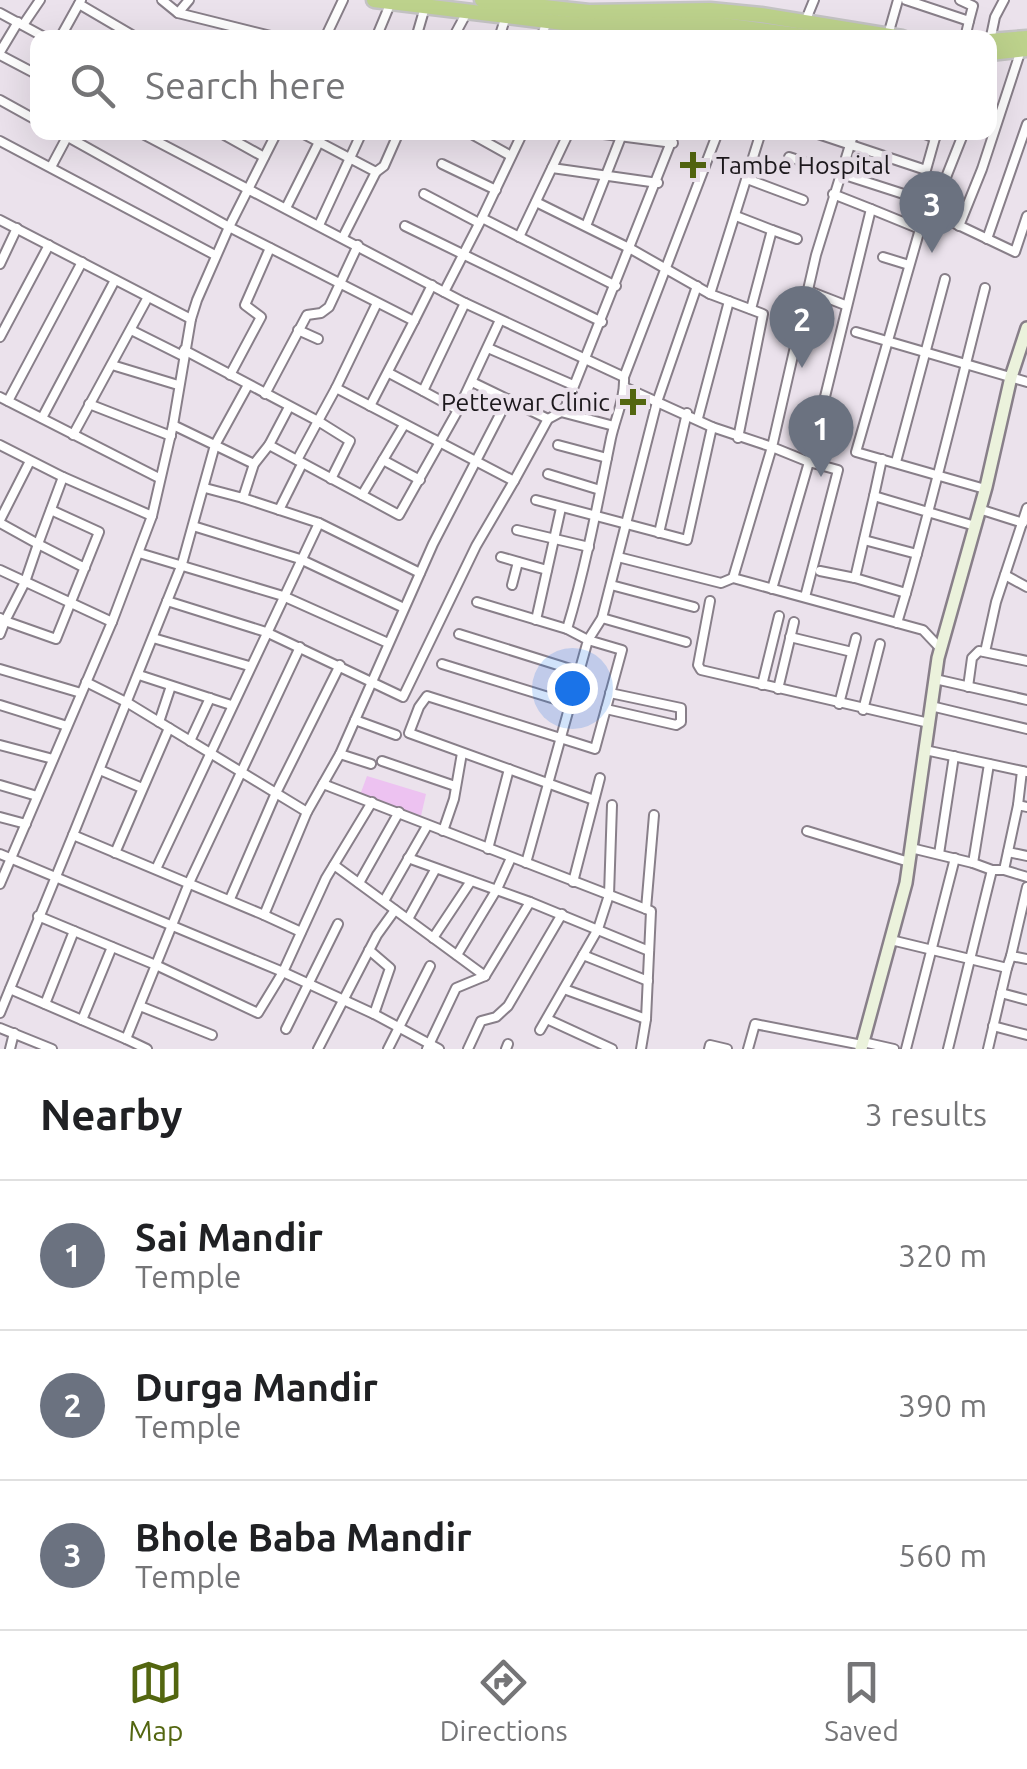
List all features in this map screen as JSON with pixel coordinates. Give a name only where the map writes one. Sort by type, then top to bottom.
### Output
[{"type":"highway","points":[[374,0],[467,12],[510,7]]},
{"type":"highway","points":[[482,0],[550,10],[591,6],[714,12],[796,30]]},
{"type":"highway","points":[[550,10],[569,30]]},
{"type":"highway","points":[[578,30],[714,12]]},
{"type":"highway","points":[[997,42],[1025,46]]},
{"type":"highway","points":[[997,52],[1025,46]]},
{"type":"street","points":[[30,70],[0,53],[40,0]]},
{"type":"street","points":[[162,0],[178,13],[224,30]]},
{"type":"street","points":[[178,13],[189,0]]},
{"type":"street","points":[[329,30],[343,0]]},
{"type":"street","points":[[800,30],[814,0]]},
{"type":"street","points":[[896,30],[902,0],[968,21]]},
{"type":"street","points":[[960,0],[973,6],[966,30]]},
{"type":"street","points":[[992,30],[1004,0]]},
{"type":"street","points":[[64,30],[80,2],[124,30]]},
{"type":"street","points":[[379,30],[391,2]]},
{"type":"street","points":[[418,30],[424,7]]},
{"type":"street","points":[[0,12],[32,30]]},
{"type":"street","points":[[457,30],[467,12]]},
{"type":"street","points":[[997,126],[1025,46]]},
{"type":"street","points":[[0,100],[30,116]]},
{"type":"street","points":[[986,239],[1027,124]]},
{"type":"street","points":[[50,167],[61,140]]},
{"type":"street","points":[[72,140],[228,226],[414,321]]},
{"type":"street","points":[[154,140],[444,292],[584,358],[657,402],[738,438],[838,470],[805,597]]},
{"type":"street","points":[[233,140],[264,157]]},
{"type":"street","points":[[0,884],[139,553],[174,426],[191,319],[228,226],[273,140]]},
{"type":"street","points":[[314,140],[376,172]]},
{"type":"street","points":[[319,225],[358,140]]},
{"type":"street","points":[[343,238],[395,140]]},
{"type":"street","points":[[492,140],[511,156]]},
{"type":"street","points":[[444,292],[519,140]]},
{"type":"street","points":[[519,237],[565,140]]},
{"type":"street","points":[[586,226],[620,140]]},
{"type":"street","points":[[647,140],[673,143]]},
{"type":"street","points":[[561,412],[602,322],[674,140]]},
{"type":"street","points":[[567,629],[589,548],[592,517],[614,426],[625,396],[624,382],[715,140]]},
{"type":"street","points":[[710,294],[758,140]]},
{"type":"street","points":[[834,140],[926,170],[935,140]]},
{"type":"street","points":[[733,578],[772,447],[833,194],[852,140]]},
{"type":"street","points":[[961,140],[934,210],[1015,252],[1027,216]]},
{"type":"street","points":[[959,226],[992,140]]},
{"type":"street","points":[[0,141],[215,255]]},
{"type":"street","points":[[286,208],[318,142]]},
{"type":"street","points":[[789,157],[916,198]]},
{"type":"street","points":[[442,164],[496,190]]},
{"type":"street","points":[[552,168],[658,183]]},
{"type":"street","points":[[746,179],[804,200]]},
{"type":"street","points":[[424,194],[616,286]]},
{"type":"street","points":[[833,194],[920,229],[856,452],[985,489]]},
{"type":"street","points":[[536,202],[710,294],[763,314],[738,438]]},
{"type":"street","points":[[772,590],[810,462],[871,209]]},
{"type":"street","points":[[736,216],[798,239]]},
{"type":"street","points":[[0,220],[191,319]]},
{"type":"street","points":[[405,226],[602,322]]},
{"type":"street","points":[[0,263],[17,228]]},
{"type":"street","points":[[751,309],[772,230]]},
{"type":"street","points":[[0,338],[49,245]]},
{"type":"street","points":[[265,394],[307,315],[329,307],[358,245]]},
{"type":"street","points":[[230,376],[261,317],[245,305],[270,248]]},
{"type":"street","points":[[883,257],[909,266]]},
{"type":"street","points":[[82,262],[4,399],[159,478]]},
{"type":"street","points":[[896,462],[945,279]]},
{"type":"street","points":[[42,418],[114,280]]},
{"type":"street","points":[[370,406],[432,285]]},
{"type":"street","points":[[526,863],[588,640],[602,618],[657,402],[696,286]]},
{"type":"street","points":[[897,623],[986,288]]},
{"type":"street","points":[[808,291],[846,304]]},
{"type":"street","points":[[73,435],[148,298]]},
{"type":"street","points":[[698,418],[729,301]]},
{"type":"street","points":[[279,510],[377,303]]},
{"type":"street","points":[[423,391],[466,303]]},
{"type":"street","points":[[269,445],[298,464],[399,514],[441,445],[500,320]]},
{"type":"street","points":[[862,1045],[910,855],[941,649],[985,489],[1010,377],[1027,328]]},
{"type":"street","points":[[131,330],[248,385],[350,441],[332,478]]},
{"type":"street","points":[[298,330],[318,339]]},
{"type":"street","points":[[856,332],[1027,382]]},
{"type":"street","points":[[488,348],[573,385]]},
{"type":"street","points":[[112,365],[178,385]]},
{"type":"street","points":[[389,373],[458,410]]},
{"type":"street","points":[[472,382],[548,418]]},
{"type":"street","points":[[0,1012],[182,564],[215,445],[248,385]]},
{"type":"street","points":[[336,388],[514,481]]},
{"type":"street","points":[[264,915],[307,812],[340,754],[420,573],[508,400]]},
{"type":"street","points":[[90,404],[171,436]]},
{"type":"street","points":[[244,498],[254,464],[289,407]]},
{"type":"street","points":[[403,696],[476,546],[548,418],[561,412],[614,426]]},
{"type":"street","points":[[659,533],[687,413]]},
{"type":"street","points":[[362,495],[404,425]]},
{"type":"street","points":[[174,426],[254,464]]},
{"type":"street","points":[[536,500],[687,540],[712,427]]},
{"type":"street","points":[[0,445],[152,516]]},
{"type":"street","points":[[558,445],[607,458]]},
{"type":"street","points":[[383,460],[420,480]]},
{"type":"street","points":[[854,578],[882,460]]},
{"type":"street","points":[[30,461],[0,522],[85,568]]},
{"type":"street","points":[[548,474],[600,490]]},
{"type":"street","points":[[0,634],[2,620],[26,582],[63,477]]},
{"type":"street","points":[[205,488],[318,523],[420,573]]},
{"type":"street","points":[[874,496],[974,526]]},
{"type":"street","points":[[536,620],[561,508]]},
{"type":"street","points":[[985,652],[1027,508]]},
{"type":"street","points":[[979,509],[1025,524]]},
{"type":"street","points":[[2,620],[56,639],[100,532],[51,510]]},
{"type":"street","points":[[156,869],[318,523]]},
{"type":"street","points":[[193,526],[300,559],[404,608]]},
{"type":"street","points":[[517,530],[589,548]]},
{"type":"street","points":[[864,540],[917,554]]},
{"type":"street","points":[[139,553],[283,596],[388,643]]},
{"type":"street","points":[[501,557],[547,570]]},
{"type":"street","points":[[618,557],[721,583],[733,578],[923,630],[941,649]]},
{"type":"street","points":[[512,585],[518,562]]},
{"type":"street","points":[[0,570],[112,622]]},
{"type":"street","points":[[820,570],[906,593]]},
{"type":"street","points":[[1005,575],[1027,586]]},
{"type":"street","points":[[611,585],[694,607]]},
{"type":"street","points":[[167,601],[266,632],[419,706]]},
{"type":"street","points":[[710,601],[699,668],[929,723]]},
{"type":"street","points":[[477,602],[622,650],[595,749],[427,696],[409,733],[594,800]]},
{"type":"street","points":[[762,685],[779,616]]},
{"type":"street","points":[[602,618],[686,642]]},
{"type":"street","points":[[778,689],[794,622]]},
{"type":"street","points":[[459,634],[580,672]]},
{"type":"street","points":[[790,637],[852,652]]},
{"type":"street","points":[[153,638],[250,666]]},
{"type":"street","points":[[840,704],[856,638]]},
{"type":"street","points":[[863,710],[880,644]]},
{"type":"street","points":[[126,1039],[189,882],[300,647]]},
{"type":"street","points":[[968,687],[972,658],[979,650],[1026,658]]},
{"type":"street","points":[[442,664],[571,704]]},
{"type":"street","points":[[230,899],[275,795],[340,666]]},
{"type":"street","points":[[0,669],[81,693]]},
{"type":"street","points":[[138,675],[231,705]]},
{"type":"street","points":[[935,679],[1027,700]]},
{"type":"street","points":[[86,682],[128,703],[307,812]]},
{"type":"street","points":[[158,722],[171,686]]},
{"type":"street","points":[[606,709],[676,725],[681,722],[681,708],[610,693]]},
{"type":"street","points":[[190,741],[210,698]]},
{"type":"street","points":[[0,705],[67,726]]},
{"type":"street","points":[[931,706],[1027,729]]},
{"type":"street","points":[[355,720],[396,735]]},
{"type":"street","points":[[115,852],[169,728]]},
{"type":"street","points":[[0,744],[53,759]]},
{"type":"street","points":[[925,750],[1024,771],[1022,806],[1004,870]]},
{"type":"street","points":[[340,754],[370,764]]},
{"type":"street","points":[[443,831],[462,754]]},
{"type":"street","points":[[938,854],[954,756]]},
{"type":"street","points":[[382,761],[454,786]]},
{"type":"street","points":[[973,862],[989,764]]},
{"type":"street","points":[[488,849],[510,769]]},
{"type":"street","points":[[100,770],[142,788]]},
{"type":"street","points":[[573,882],[600,778]]},
{"type":"street","points":[[323,784],[651,910],[641,1049]]},
{"type":"street","points":[[0,785],[37,796]]},
{"type":"street","points":[[38,916],[258,1013],[283,972],[334,865],[372,802]]},
{"type":"street","points":[[540,1030],[598,930],[609,895],[612,805]]},
{"type":"street","points":[[359,884],[400,812]]},
{"type":"street","points":[[646,908],[654,815]]},
{"type":"street","points":[[0,818],[26,824]]},
{"type":"street","points":[[384,901],[427,826]]},
{"type":"street","points":[[806,831],[910,855],[938,854],[1027,877]]},
{"type":"street","points":[[73,836],[301,932]]},
{"type":"street","points":[[1008,852],[1027,856]]},
{"type":"street","points":[[0,854],[283,972],[439,1049]]},
{"type":"street","points":[[408,858],[649,950]]},
{"type":"street","points":[[457,955],[511,858]]},
{"type":"street","points":[[906,1049],[955,858]]},
{"type":"street","points":[[334,865],[485,976]]},
{"type":"street","points":[[408,919],[436,870]]},
{"type":"street","points":[[948,1049],[992,870]]},
{"type":"street","points":[[433,938],[471,881]]},
{"type":"street","points":[[988,1049],[1027,886]]},
{"type":"street","points":[[428,1046],[456,988],[485,976],[530,902]]},
{"type":"street","points":[[318,1049],[369,950],[396,910]]},
{"type":"street","points":[[468,1049],[481,1021],[496,1017],[508,1006],[562,914]]},
{"type":"street","points":[[286,1029],[338,924]]},
{"type":"street","points":[[45,1004],[74,931]]},
{"type":"street","points":[[890,940],[1007,968]]},
{"type":"street","points":[[82,1020],[112,947]]},
{"type":"street","points":[[369,950],[390,968],[374,1014]]},
{"type":"street","points":[[583,956],[648,982]]},
{"type":"street","points":[[1011,956],[1027,959]]},
{"type":"street","points":[[388,1049],[430,966]]},
{"type":"street","points":[[10,988],[147,1049]]},
{"type":"street","points":[[564,989],[646,1020]]},
{"type":"street","points":[[1001,993],[1027,1000]]},
{"type":"street","points":[[140,1006],[212,1035]]},
{"type":"street","points":[[547,1018],[612,1049]]},
{"type":"street","points":[[748,1049],[755,1024],[894,1049]]},
{"type":"street","points":[[993,1026],[1027,1035]]},
{"type":"street","points":[[0,1028],[64,1049]]},
{"type":"street","points":[[10,1049],[14,1033]]},
{"type":"street","points":[[582,1049],[587,1037]]},
{"type":"street","points":[[709,1049],[710,1045],[728,1049]]},
{"type":"shaded area","points":[[367,776],[426,794],[421,816],[360,795]]},
{"type":"place","name":"Tambe Hospital","points":[[693,165]]},
{"type":"place","name":"Bhole Baba Mandir","points":[[932,253]]},
{"type":"place","name":"Durga Mandir","points":[[802,368]]},
{"type":"place","name":"Pettewar Clinic","points":[[633,402]]},
{"type":"place","name":"Sai Mandir","points":[[821,477]]}]
